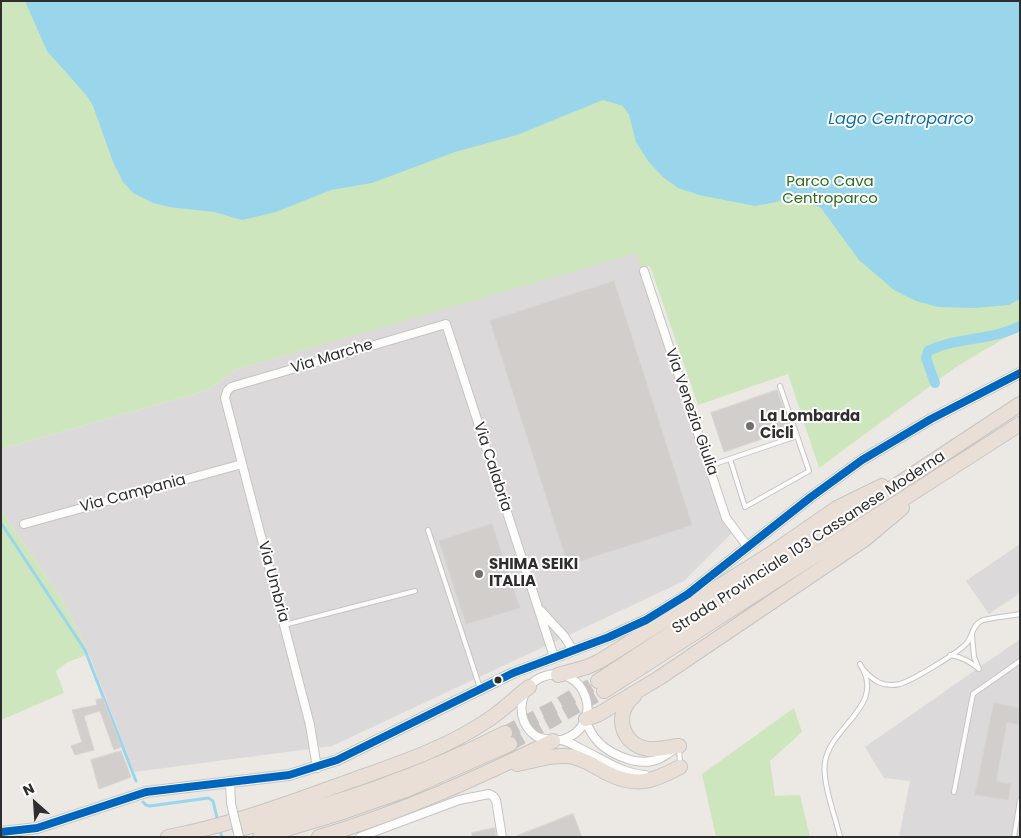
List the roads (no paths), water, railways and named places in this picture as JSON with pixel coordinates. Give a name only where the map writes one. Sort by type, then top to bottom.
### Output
[{"type":"highway","name":"Strada Provinciale 103 Cassanese Moderna","points":[[1020,404],[934,460],[601,686],[1020,424]]},
{"type":"highway","points":[[558,675],[587,667],[600,660],[768,555],[837,508],[934,460]]},
{"type":"highway","points":[[679,746],[649,749],[639,746],[628,738],[622,727],[622,716],[628,701],[865,539],[943,473]]},
{"type":"highway","points":[[585,720],[599,714],[659,678]]},
{"type":"highway","points":[[168,837],[208,829],[267,812],[402,762],[467,733],[489,720],[528,686]]},
{"type":"highway","points":[[207,837],[298,814],[378,788],[507,738],[450,772],[388,797],[260,837]]},
{"type":"highway","points":[[319,837],[407,807],[455,788],[557,741]]},
{"type":"highway","points":[[501,767],[566,756],[588,762],[615,777],[633,782],[648,782],[680,767]]},
{"type":"street","name":"Via Venezia Giulia","points":[[644,271],[726,518],[748,547]]},
{"type":"street","name":"Via Marche","points":[[225,398],[232,387],[445,324]]},
{"type":"street","name":"Via Calabria","points":[[445,324],[554,656]]},
{"type":"street","points":[[1,832],[26,830],[52,823],[146,792],[284,776],[317,768],[337,760],[480,688],[554,656],[609,637],[646,620],[688,594],[862,460],[930,419],[1020,372]]},
{"type":"street","name":"Via Umbria","points":[[225,398],[310,725],[317,768]]},
{"type":"street","name":"Via Campania","points":[[24,524],[242,464]]},
{"type":"street","name":"Via Calabria","points":[[539,610],[564,636],[573,650]]},
{"type":"street","points":[[557,741],[575,734],[585,720],[588,706],[584,692],[572,679],[558,675],[549,675],[540,678],[528,686],[521,703],[524,722],[536,736],[544,740],[557,741],[634,774],[654,774],[680,767]]},
{"type":"street","points":[[585,720],[595,738],[605,748],[637,761],[657,760],[679,746]]},
{"type":"street","points":[[230,782],[230,797],[239,837]]},
{"type":"street","points":[[360,837],[459,800],[484,794],[495,797],[502,837]]},
{"type":"lane","points":[[730,459],[745,507],[809,471],[780,386]]},
{"type":"lane","points":[[709,466],[797,436]]},
{"type":"lane","points":[[428,530],[480,688]]},
{"type":"lane","points":[[284,625],[415,591]]},
{"type":"lane","points":[[840,837],[825,778],[825,763],[832,744],[860,708],[865,697],[867,683],[861,666],[878,683],[897,685],[908,681],[966,644],[974,626],[985,619],[998,619],[1020,614]]},
{"type":"lane","points":[[950,655],[960,656],[979,669],[974,658],[972,633]]},
{"type":"lane","points":[[954,792],[973,694],[1020,661]]},
{"type":"lane","points":[[679,746],[680,767]]},
{"type":"lane","points":[[1014,837],[1020,800]]},
{"type":"water","name":"Lago Centroparco","points":[[25,1],[1020,1],[1020,299],[1009,305],[974,308],[938,307],[916,301],[894,290],[859,260],[821,208],[805,201],[792,199],[755,206],[699,195],[678,188],[663,177],[648,161],[636,142],[629,115],[623,106],[603,100],[517,135],[455,152],[372,183],[331,190],[276,212],[242,220],[214,212],[169,207],[153,203],[133,193],[123,182],[113,162],[93,106],[87,96],[47,51]]},
{"type":"waterway","points":[[935,383],[926,358],[928,351],[950,343],[997,334],[1020,326]]},
{"type":"waterway","points":[[1,523],[85,650],[136,781]]},
{"type":"waterway","points":[[143,802],[150,806],[208,798],[213,801],[218,822]]},
{"type":"waterway","points":[[219,828],[222,837]]},
{"type":"tunnel","points":[[505,733],[555,707],[598,681]]},
{"type":"tunnel","points":[[510,744],[604,691]]},
{"type":"place","name":"La Lombarda Cicli","points":[[750,426]]},
{"type":"place","name":"SHIMA SEIKI ITALIA","points":[[479,574]]},
{"type":"park label","name":"Parco Cava Centroparco","points":[[830,190]]}]
